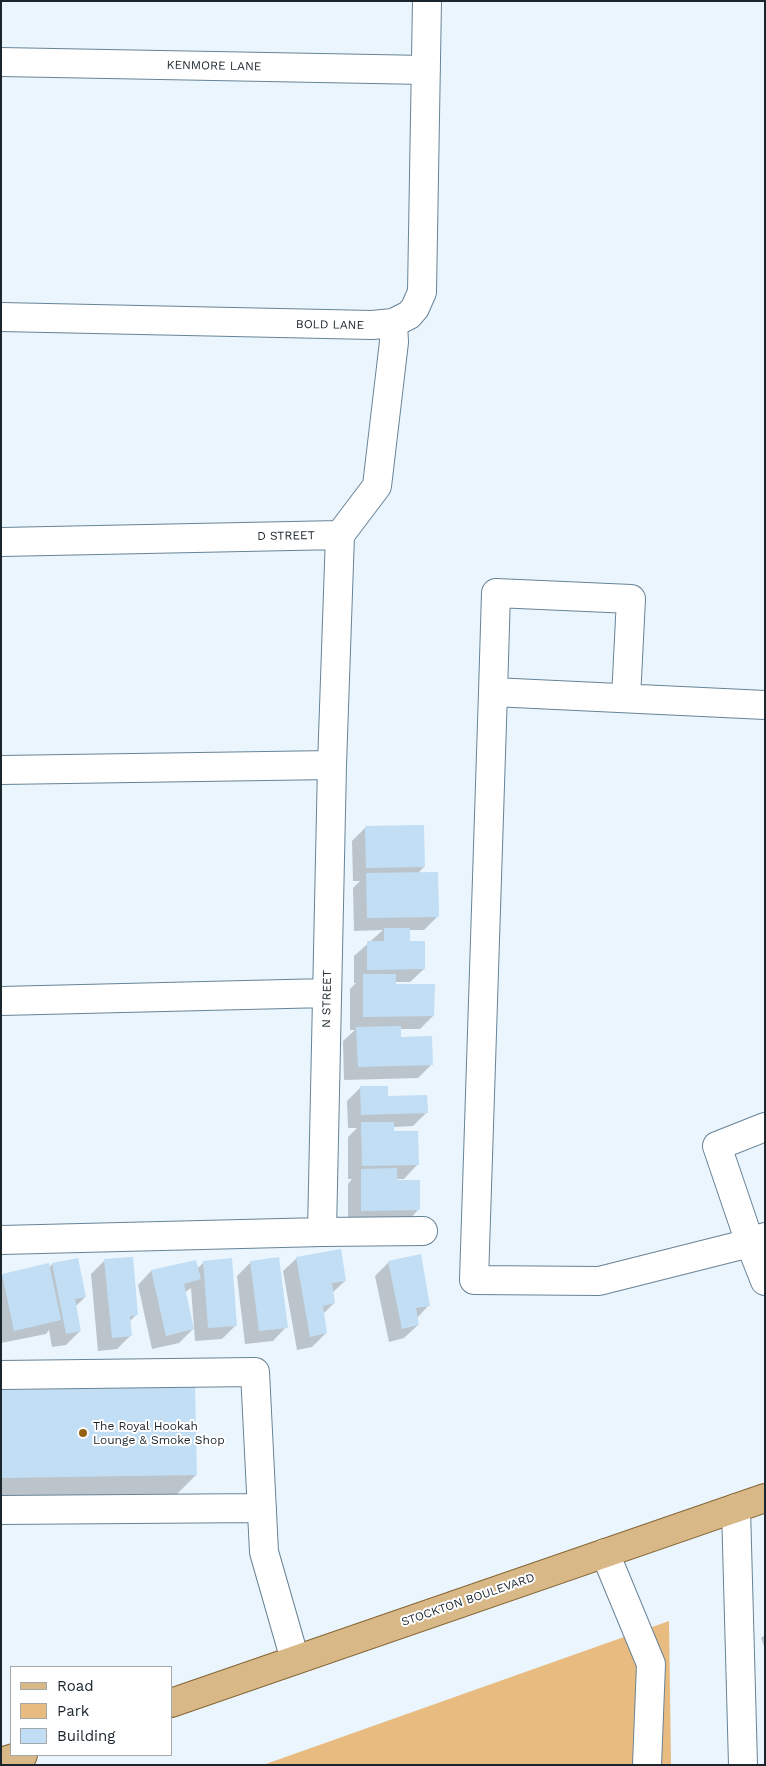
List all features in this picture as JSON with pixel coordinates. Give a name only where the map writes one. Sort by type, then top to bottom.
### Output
[{"type":"main road","name":"STOCKTON BOULEVARD","points":[[172,1703],[765,1498]]},
{"type":"main road","points":[[1,1762],[20,1756]]},
{"type":"street","name":"BOLD LANE","points":[[1,317],[372,326],[393,323],[409,315],[415,308],[422,292],[427,1]]},
{"type":"street","name":"KENMORE LANE","points":[[1,62],[426,70]]},
{"type":"street","points":[[1,770],[332,765],[340,535],[377,486],[394,342],[393,323]]},
{"type":"street","name":"D STREET","points":[[1,542],[340,535]]},
{"type":"street","points":[[626,698],[631,599],[496,593],[474,1280],[599,1281],[758,1240]]},
{"type":"street","points":[[493,692],[765,705]]},
{"type":"street","name":"N STREET","points":[[322,1232],[332,765]]},
{"type":"street","points":[[1,1001],[327,993]]},
{"type":"street","points":[[765,1127],[717,1146],[758,1240],[765,1281]]},
{"type":"street","points":[[1,1240],[423,1231]]},
{"type":"street","points":[[1,1375],[255,1372],[264,1552],[295,1660]]},
{"type":"street","points":[[1,1510],[262,1508]]},
{"type":"street","points":[[736,1508],[743,1765]]},
{"type":"street","points":[[605,1553],[651,1664],[646,1765]]},
{"type":"green space","points":[[669,1621],[671,1765],[263,1765]]},
{"type":"building","points":[[424,825],[425,867],[366,868],[365,826]]},
{"type":"building","points":[[438,872],[439,917],[367,918],[366,873]]},
{"type":"building","points":[[384,928],[410,928],[410,941],[425,941],[425,969],[367,970],[367,941],[384,941]]},
{"type":"building","points":[[363,974],[396,974],[396,984],[435,984],[434,1016],[363,1017]]},
{"type":"building","points":[[401,1026],[401,1037],[432,1036],[433,1065],[358,1067],[356,1027]]},
{"type":"building","points":[[360,1086],[388,1086],[388,1096],[427,1095],[428,1113],[361,1115]]},
{"type":"building","points":[[361,1122],[394,1122],[394,1131],[418,1131],[419,1165],[362,1166]]},
{"type":"building","points":[[397,1168],[397,1180],[420,1180],[420,1210],[361,1211],[361,1169]]},
{"type":"building","points":[[341,1249],[346,1281],[332,1283],[335,1303],[323,1306],[327,1333],[310,1337],[296,1257]]},
{"type":"building","points":[[421,1254],[430,1306],[416,1308],[419,1325],[402,1329],[388,1261]]},
{"type":"building","points":[[133,1257],[138,1315],[130,1316],[132,1336],[112,1338],[104,1259]]},
{"type":"building","points":[[279,1257],[288,1328],[259,1331],[250,1261]]},
{"type":"building","points":[[78,1258],[86,1297],[75,1299],[81,1331],[66,1334],[52,1263]]},
{"type":"building","points":[[232,1258],[237,1326],[208,1328],[203,1261]]},
{"type":"building","points":[[196,1260],[201,1279],[184,1284],[194,1329],[166,1336],[151,1270]]},
{"type":"building","points":[[49,1263],[61,1320],[14,1331],[2,1274]]},
{"type":"building","points":[[195,1387],[197,1475],[1,1478],[1,1390]]},
{"type":"place","name":"The Royal Hookah Lounge & Smoke Shop","points":[[83,1433]]}]
